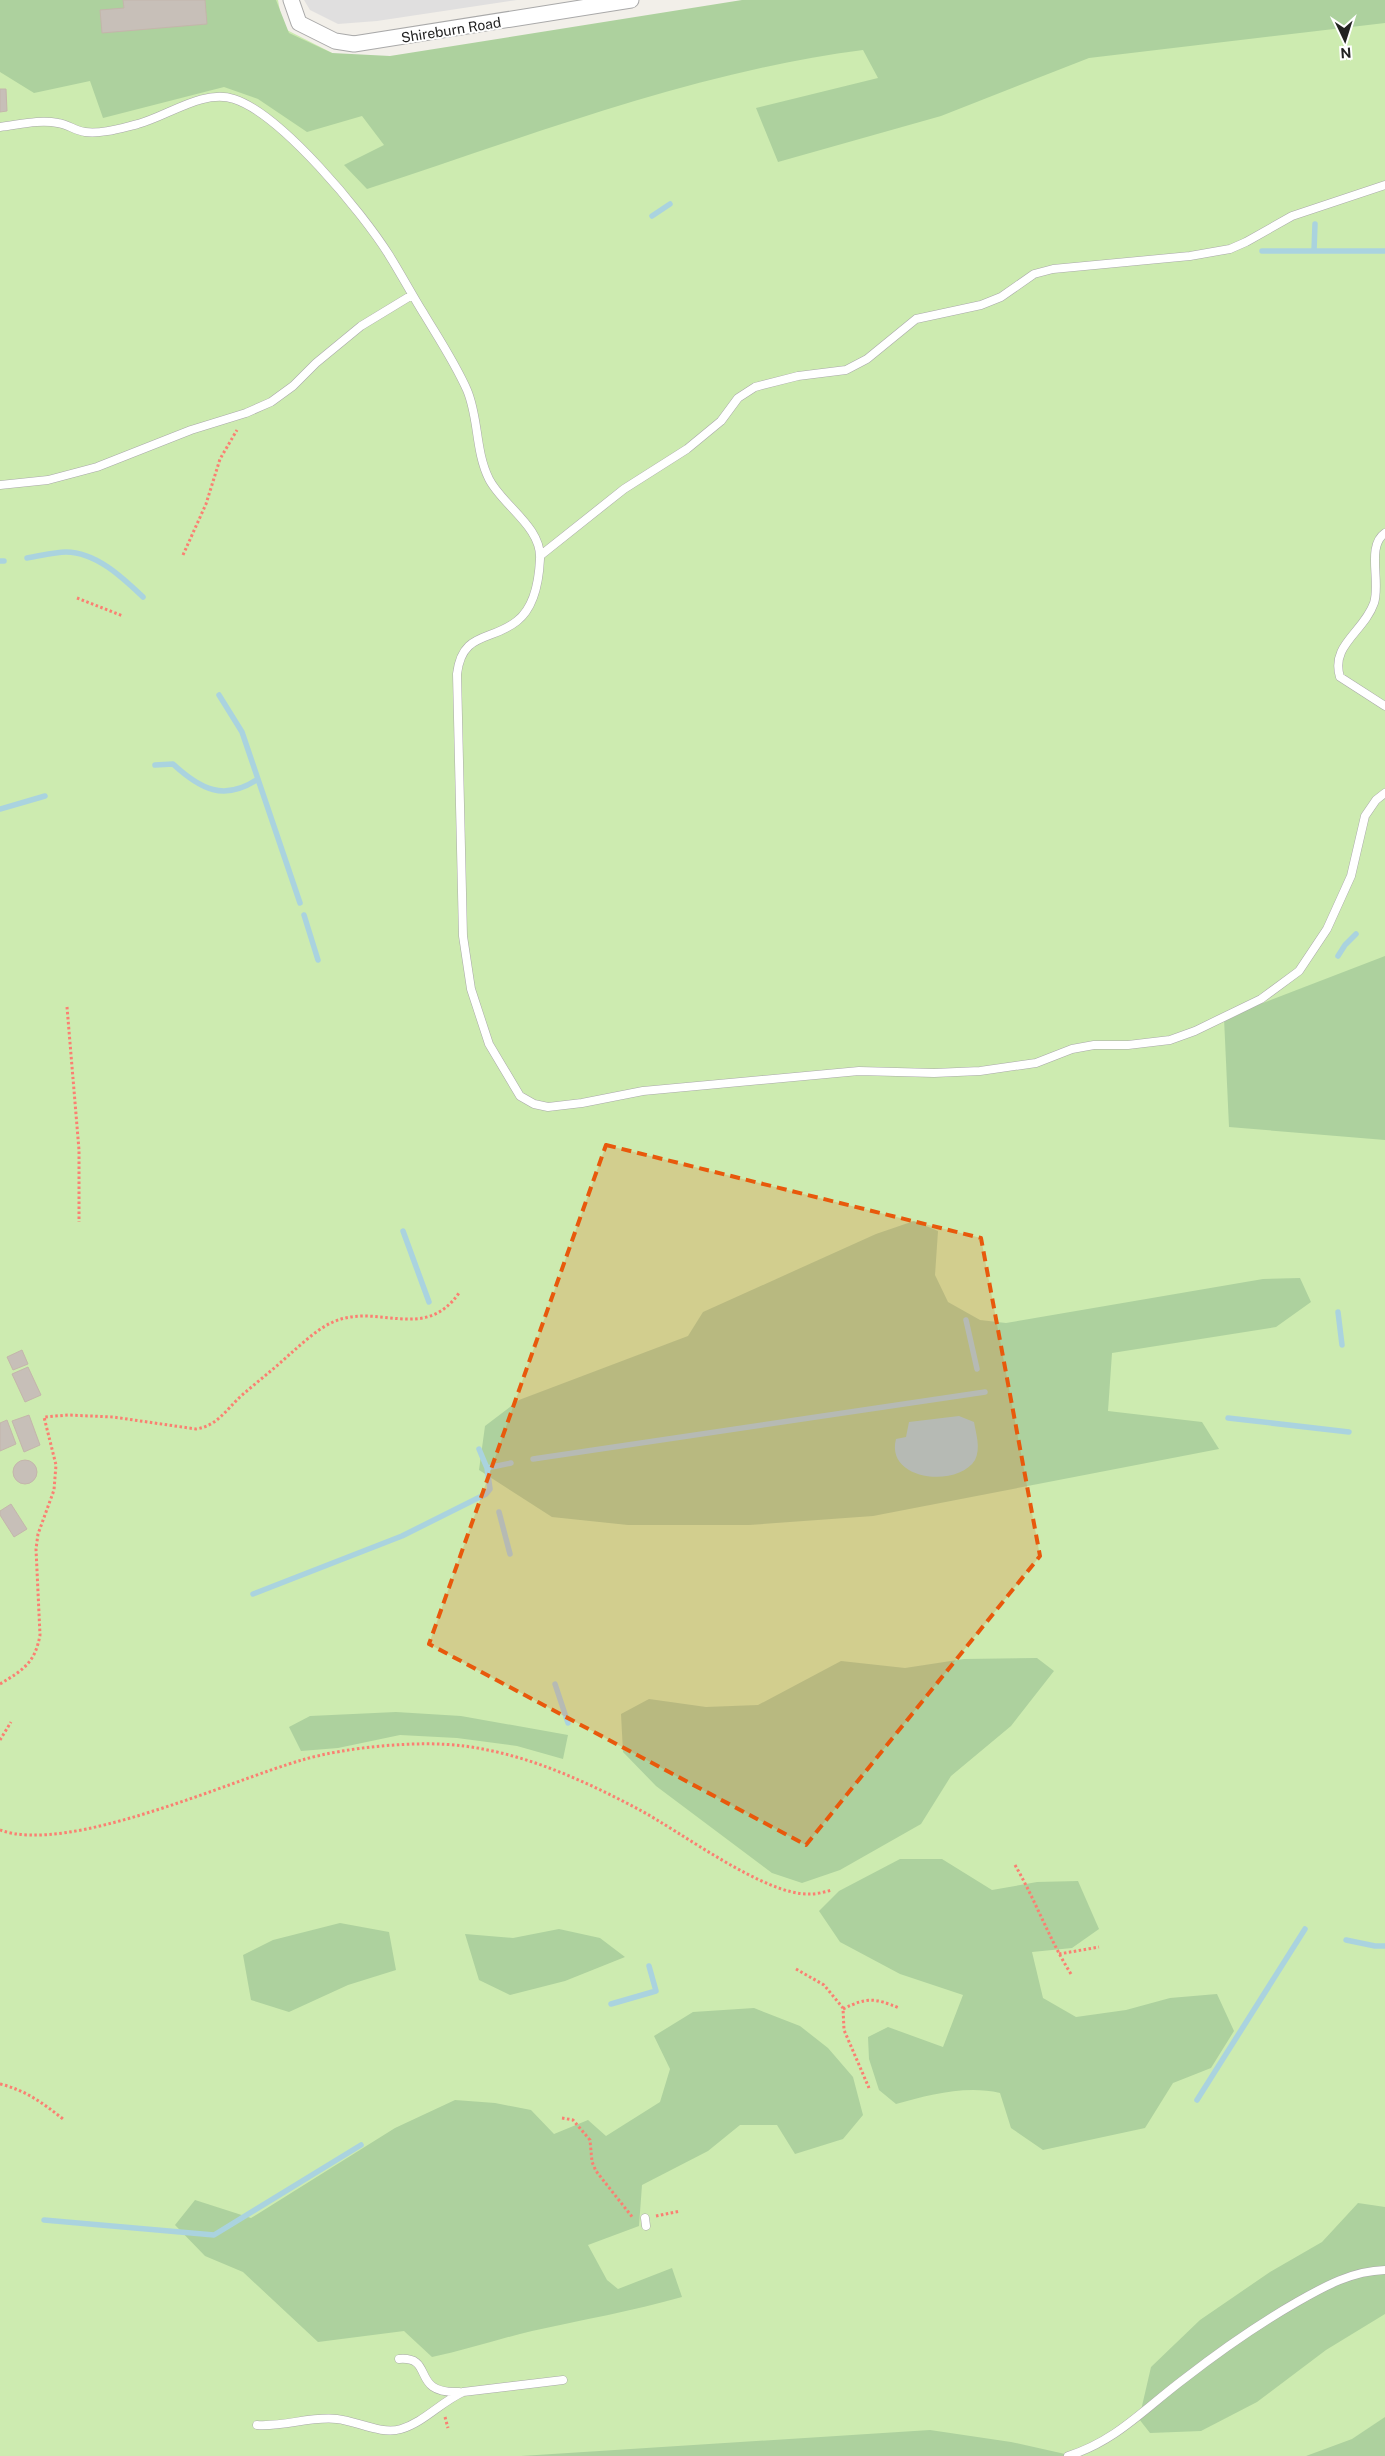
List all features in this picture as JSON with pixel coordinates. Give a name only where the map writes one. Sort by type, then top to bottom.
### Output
[{"type":"street","name":"Shireburn Road","points":[[291,0],[299,23],[335,41],[354,44],[631,0]]},
{"type":"lane","points":[[0,127],[58,122],[84,132],[108,131],[141,123],[214,96],[243,102],[271,120],[310,157],[388,254],[458,369],[468,392],[484,470],[492,485],[533,534],[540,555],[539,578],[533,599],[525,612],[512,624],[470,644],[459,660],[457,674],[461,880],[467,967],[479,1017],[489,1044],[520,1096],[534,1104],[548,1107],[643,1091],[859,1071],[934,1073],[980,1071],[1036,1063],[1072,1049],[1094,1045],[1128,1045],[1170,1040],[1195,1031],[1261,999],[1299,970],[1327,929],[1351,876],[1365,816],[1376,800],[1385,793]]},
{"type":"lane","points":[[540,555],[624,489],[687,449],[721,421],[738,398],[755,387],[798,376],[846,370],[867,359],[916,319],[981,306],[1001,297],[1034,274],[1053,269],[1190,256],[1230,249],[1292,216],[1385,185]]},
{"type":"lane","points":[[0,485],[48,480],[97,467],[191,430],[246,413],[271,402],[293,386],[316,363],[354,331],[412,295]]},
{"type":"lane","points":[[1385,533],[1376,543],[1374,550],[1378,582],[1374,602],[1366,619],[1344,645],[1337,667],[1340,678],[1385,706]]},
{"type":"lane","points":[[1068,2456],[1109,2439],[1183,2379],[1263,2322],[1321,2288],[1356,2273],[1385,2270]]},
{"type":"lane","points":[[399,2359],[415,2360],[420,2365],[428,2385],[437,2391],[463,2392],[563,2380]]},
{"type":"lane","points":[[258,2425],[274,2426],[327,2418],[351,2421],[382,2429],[398,2430],[413,2424],[449,2398],[463,2392]]},
{"type":"path","points":[[182,555],[206,504],[220,459],[240,427]]},
{"type":"path","points":[[77,598],[123,616]]},
{"type":"path","points":[[67,1007],[72,1080],[80,1150],[79,1222]]},
{"type":"path","points":[[0,1684],[31,1662],[37,1649],[40,1635],[36,1549],[38,1534],[54,1490],[56,1466],[44,1418],[95,1415],[191,1428],[207,1427],[218,1420],[263,1377],[320,1330],[334,1322],[365,1317],[416,1320],[427,1318],[441,1313],[450,1306],[459,1294]]},
{"type":"path","points":[[0,1740],[11,1722]]},
{"type":"path","points":[[0,1830],[30,1836],[84,1828],[144,1814],[304,1759],[336,1753],[419,1744],[462,1746],[500,1752],[544,1764],[638,1809],[761,1882],[809,1894],[832,1890]]},
{"type":"path","points":[[1015,1865],[1032,1894],[1058,1954],[1071,1974]]},
{"type":"path","points":[[1058,1954],[1099,1947]]},
{"type":"path","points":[[796,1969],[824,1985],[843,2009],[844,2030],[869,2088]]},
{"type":"path","points":[[843,2009],[861,2000],[870,1999],[879,2000],[899,2008]]},
{"type":"path","points":[[0,2084],[16,2088],[36,2098],[63,2118]]},
{"type":"path","points":[[562,2118],[573,2120],[590,2140],[594,2167],[629,2215],[646,2222],[680,2210]]},
{"type":"highlighted area","points":[[606,1145],[981,1238],[1040,1556],[806,1845],[429,1644]]},
{"type":"shaded area","points":[[304,0],[517,0],[377,21],[338,24],[310,10]]},
{"type":"green space","points":[[0,0],[278,0],[283,28],[350,62],[1385,0],[1385,2456],[0,2456]]},
{"type":"green space","points":[[0,0],[276,0],[289,33],[332,53],[390,56],[742,0],[1385,0],[1385,23],[1089,58],[941,116],[778,162],[756,108],[878,78],[863,50],[800,60],[674,90],[612,108],[367,189],[344,165],[384,145],[362,116],[307,132],[258,99],[224,87],[103,118],[90,81],[34,93],[0,72]]},
{"type":"green space","points":[[1385,956],[1385,1140],[1229,1127],[1224,1018]]},
{"type":"green space","points":[[914,1221],[938,1231],[935,1275],[948,1302],[980,1320],[1006,1323],[1263,1279],[1300,1278],[1311,1302],[1276,1327],[1112,1353],[1108,1411],[1202,1422],[1219,1449],[873,1516],[749,1525],[628,1525],[552,1517],[479,1470],[485,1426],[519,1400],[688,1336],[703,1312],[876,1234]]},
{"type":"green space","points":[[1037,1658],[1054,1671],[1011,1726],[951,1776],[921,1824],[840,1870],[802,1883],[772,1873],[656,1786],[623,1752],[621,1714],[649,1699],[706,1707],[758,1705],[841,1661],[905,1668],[964,1659]]},
{"type":"green space","points":[[396,1712],[461,1716],[568,1735],[563,1759],[517,1746],[457,1738],[400,1735],[338,1748],[301,1751],[289,1727],[310,1716]]},
{"type":"green space","points":[[900,1859],[942,1859],[992,1890],[1037,1882],[1078,1881],[1099,1929],[1072,1948],[1032,1952],[1043,1998],[1076,2017],[1126,2010],[1170,1998],[1217,1994],[1234,2031],[1211,2068],[1173,2083],[1145,2128],[1043,2150],[1011,2128],[1000,2093],[974,2090],[947,2092],[896,2104],[879,2090],[869,2059],[868,2037],[888,2027],[943,2047],[963,1995],[900,1974],[840,1942],[819,1911],[839,1891]]},
{"type":"green space","points":[[340,1923],[389,1932],[396,1970],[348,1985],[289,2012],[251,2000],[243,1955],[273,1940]]},
{"type":"green space","points":[[559,1929],[600,1938],[625,1957],[565,1981],[510,1995],[479,1980],[465,1934],[513,1938]]},
{"type":"green space","points":[[754,2008],[800,2026],[828,2048],[853,2077],[863,2115],[843,2139],[795,2154],[777,2125],[740,2125],[708,2151],[642,2185],[639,2226],[588,2245],[607,2280],[618,2289],[672,2268],[682,2297],[532,2331],[432,2357],[404,2331],[318,2342],[243,2272],[205,2256],[175,2225],[195,2200],[251,2218],[395,2128],[455,2100],[495,2103],[531,2110],[554,2134],[588,2120],[606,2136],[660,2102],[670,2069],[654,2036],[693,2012]]},
{"type":"green space","points":[[1358,2203],[1385,2207],[1385,2314],[1326,2350],[1257,2402],[1201,2431],[1150,2433],[1139,2419],[1151,2367],[1200,2320],[1270,2272],[1322,2242]]},
{"type":"green space","points":[[1385,2417],[1385,2456],[1306,2456],[1352,2439]]},
{"type":"green space","points":[[930,2430],[1011,2442],[1074,2456],[521,2456]]},
{"type":"water","points":[[959,1416],[974,1422],[977,1441],[977,1455],[975,1460],[966,1469],[940,1477],[925,1476],[901,1464],[896,1453],[896,1439],[906,1437],[909,1422]]},
{"type":"building","points":[[123,0],[205,0],[207,24],[102,33],[100,10],[124,8]]},
{"type":"building","points":[[0,89],[6,89],[7,111],[0,112]]},
{"type":"building","points":[[22,1350],[28,1364],[13,1370],[7,1357]]},
{"type":"building","points":[[28,1367],[41,1395],[25,1402],[12,1374]]},
{"type":"building","points":[[29,1415],[40,1445],[24,1452],[12,1421]]},
{"type":"building","points":[[7,1420],[16,1444],[0,1451],[0,1423]]},
{"type":"building","points":[[25,1460],[33,1464],[37,1472],[33,1480],[25,1484],[17,1480],[13,1472],[17,1464]]},
{"type":"building","points":[[11,1504],[27,1529],[14,1537],[0,1515],[0,1511]]},
{"type":"waterway","points":[[652,216],[670,204]]},
{"type":"waterway","points":[[1314,251],[1315,224]]},
{"type":"waterway","points":[[1262,251],[1385,251]]},
{"type":"waterway","points":[[27,558],[66,552],[88,556],[108,567],[143,597]]},
{"type":"waterway","points":[[219,695],[242,732],[300,903]]},
{"type":"waterway","points":[[155,765],[173,764],[193,780],[213,790],[234,790],[258,779]]},
{"type":"waterway","points":[[0,809],[45,796]]},
{"type":"waterway","points":[[304,915],[318,960]]},
{"type":"waterway","points":[[1338,956],[1345,945],[1356,934]]},
{"type":"waterway","points":[[403,1231],[429,1302]]},
{"type":"waterway","points":[[1338,1312],[1342,1345]]},
{"type":"waterway","points":[[966,1320],[977,1369]]},
{"type":"waterway","points":[[533,1459],[985,1392]]},
{"type":"waterway","points":[[1228,1418],[1349,1432]]},
{"type":"waterway","points":[[253,1594],[402,1536],[486,1494],[490,1489],[487,1468],[479,1449]]},
{"type":"waterway","points":[[487,1468],[511,1463]]},
{"type":"waterway","points":[[499,1512],[510,1554]]},
{"type":"waterway","points":[[555,1684],[568,1723]]},
{"type":"waterway","points":[[1197,2100],[1305,1929]]},
{"type":"waterway","points":[[1346,1940],[1375,1946],[1385,1946]]},
{"type":"waterway","points":[[611,2004],[656,1991],[649,1966]]},
{"type":"waterway","points":[[44,2220],[214,2235],[361,2145]]}]
